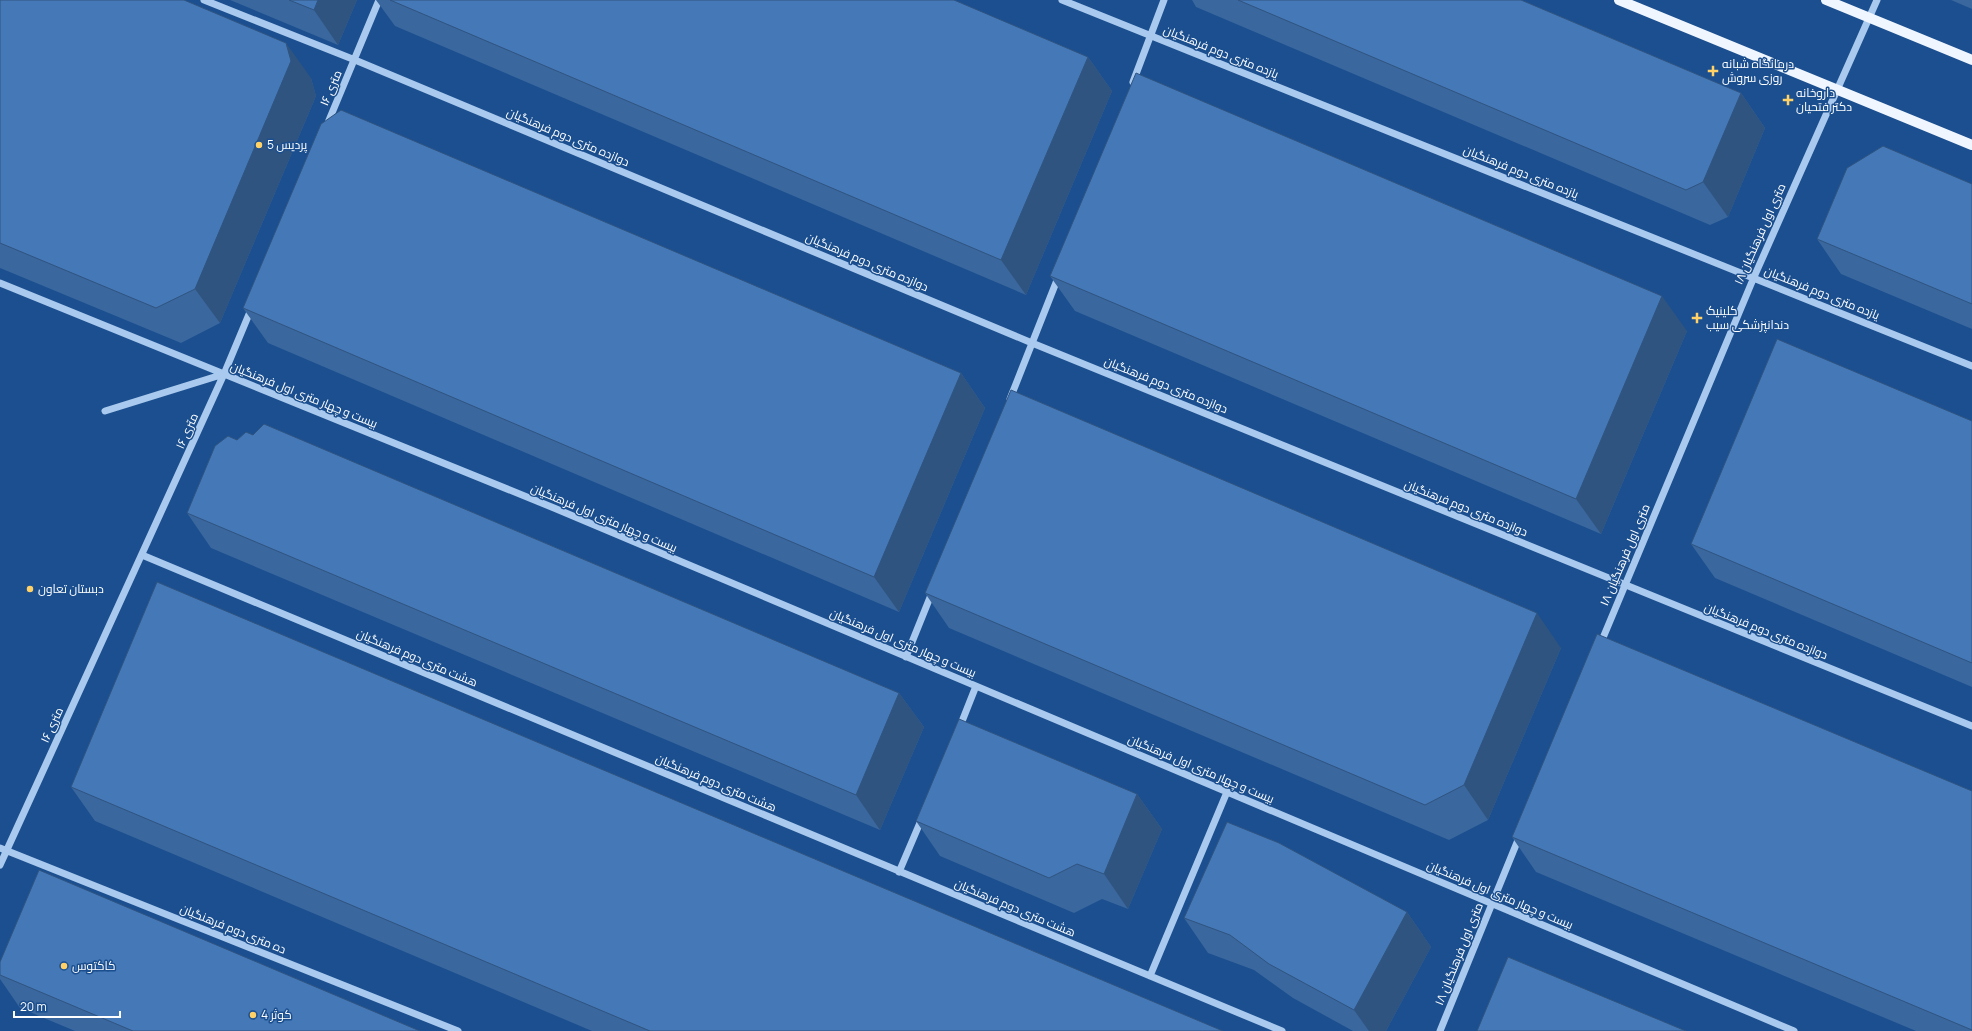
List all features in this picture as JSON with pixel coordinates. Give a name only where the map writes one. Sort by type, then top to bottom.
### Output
[{"type":"main road","points":[[1620,0],[1972,145]]},
{"type":"main road","points":[[1826,0],[1972,60]]},
{"type":"street","name":"دوازده متری دوم فرهنگیان","points":[[204,0],[355,60],[1032,342],[1972,726]]},
{"type":"street","name":"۱۶ متری","points":[[324,133],[380,0]]},
{"type":"street","name":"یازده متری دوم فرهنگیان","points":[[1062,0],[1754,277],[1972,366]]},
{"type":"street","points":[[1132,87],[1164,0]]},
{"type":"street","name":"۱۸ متری اول فرهنگیان","points":[[1597,650],[1754,277],[1877,0]]},
{"type":"street","points":[[1006,408],[1061,270]]},
{"type":"street","name":"بیست و چهار متری اول فرهنگیان","points":[[0,283],[554,508],[1794,1031]]},
{"type":"street","name":"۱۶ متری","points":[[0,865],[3,849],[142,555],[224,374],[255,301]]},
{"type":"street","points":[[105,411],[224,374]]},
{"type":"street","name":"هشت متری دوم فرهنگیان","points":[[142,555],[1282,1031]]},
{"type":"street","points":[[906,657],[935,584]]},
{"type":"street","points":[[956,736],[976,686]]},
{"type":"street","points":[[1150,976],[1227,792]]},
{"type":"street","points":[[899,872],[926,807]]},
{"type":"street","name":"۱۸ متری اول فرهنگیان","points":[[1440,1031],[1491,903],[1522,831]]},
{"type":"street","name":"ده متری دوم فرهنگیان","points":[[3,849],[458,1031]]},
{"type":"building","points":[[0,0],[184,0],[286,43],[291,61],[195,289],[156,308],[0,243]]},
{"type":"building","points":[[289,0],[318,0],[314,10]]},
{"type":"building","points":[[390,0],[954,0],[1088,57],[1001,260]]},
{"type":"building","points":[[1238,0],[1521,0],[1741,93],[1703,182],[1686,190]]},
{"type":"building","points":[[1136,73],[1662,296],[1576,499],[1050,276]]},
{"type":"building","points":[[341,110],[961,373],[874,577],[243,308],[321,124]]},
{"type":"building","points":[[1883,146],[1972,184],[1972,304],[1817,239],[1847,168]]},
{"type":"building","points":[[1777,339],[1972,421],[1972,663],[1691,544]]},
{"type":"building","points":[[1011,390],[1537,613],[1464,785],[1425,805],[925,593]]},
{"type":"building","points":[[264,424],[899,693],[856,795],[187,513],[215,446],[228,436],[237,440],[246,432],[253,435]]},
{"type":"building","points":[[157,582],[1223,1031],[650,1031],[71,787]]},
{"type":"building","points":[[1597,634],[1972,791],[1972,1030],[1512,837]]},
{"type":"building","points":[[959,719],[1137,794],[1104,874],[1077,864],[1049,878],[916,821]]},
{"type":"building","points":[[1227,822],[1279,843],[1407,912],[1354,1010],[1269,964],[1230,935],[1184,918]]},
{"type":"building","points":[[39,870],[420,1031],[133,1031],[0,975],[0,962]]},
{"type":"building","points":[[1508,957],[1686,1031],[1477,1031]]},
{"type":"place","name":"درمانگاه شبانه روزی سروش","points":[[1713,71]]},
{"type":"place","name":"داروخانه دکتر فتحیان","points":[[1788,100]]},
{"type":"place","name":"پردیس 5","points":[[259,145]]},
{"type":"place","name":"کلینیک دندانپزشکی سیب","points":[[1697,318]]},
{"type":"place","name":"دبستان تعاون","points":[[30,589]]},
{"type":"place","name":"کاکتوس","points":[[64,966]]},
{"type":"place","name":"کوثر 4","points":[[253,1015]]}]
